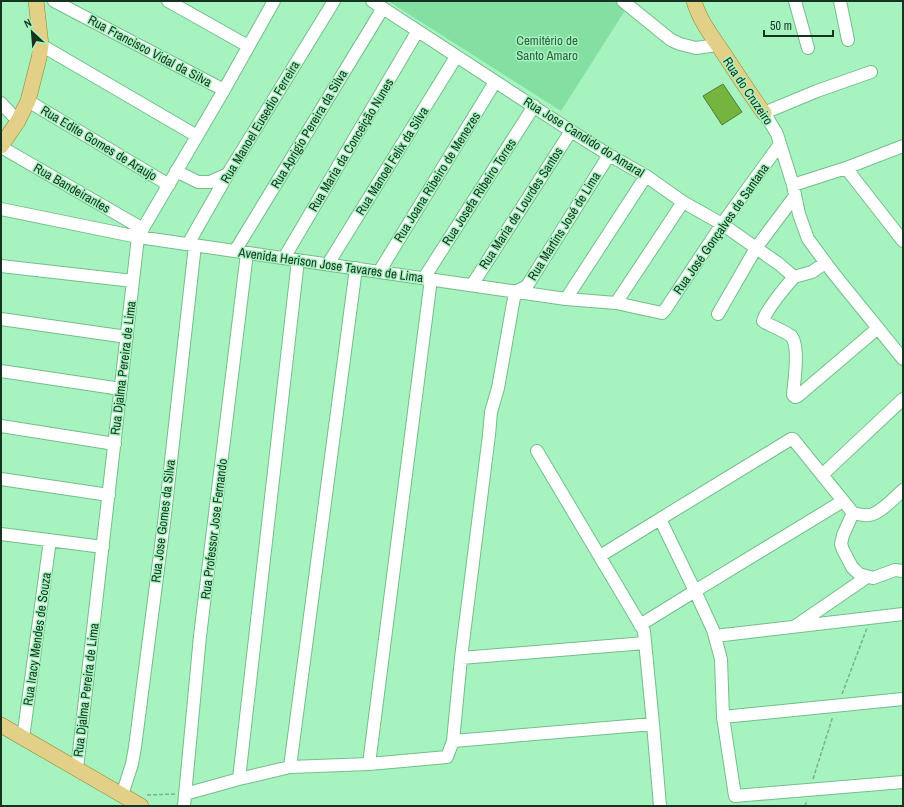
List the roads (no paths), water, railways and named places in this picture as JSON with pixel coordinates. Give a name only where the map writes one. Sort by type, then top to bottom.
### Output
[{"type":"main road","points":[[1,147],[18,121],[28,101],[39,58],[40,45],[36,1]]},
{"type":"main road","name":"Rua do Cruzeiro","points":[[694,1],[703,22],[764,113]]},
{"type":"main road","points":[[1,725],[122,795],[143,800]]},
{"type":"street","name":"Rua Francisco Vidal da Silva","points":[[54,1],[224,90]]},
{"type":"street","points":[[168,1],[248,46]]},
{"type":"street","name":"Rua Djalma Pereira de Lima","points":[[77,769],[133,281],[141,233],[274,1]]},
{"type":"street","name":"Rua Manoel Eusedio Ferreira","points":[[192,244],[228,174],[334,1]]},
{"type":"street","name":"Rua Jose Candido do Amaral","points":[[372,1],[417,32],[571,131],[646,176],[683,202],[722,224],[779,264],[794,277]]},
{"type":"street","points":[[623,1],[671,40],[696,48],[718,45]]},
{"type":"street","points":[[795,1],[808,48]]},
{"type":"street","points":[[840,1],[848,40]]},
{"type":"street","name":"Rua Aprigio Pereira da Silva","points":[[235,251],[383,8]]},
{"type":"street","name":"Rua Maria da Conceição Nunes","points":[[284,258],[417,32]]},
{"type":"street","points":[[40,45],[197,136]]},
{"type":"street","name":"Rua Manoel Felix da Silva","points":[[328,264],[456,57]]},
{"type":"street","points":[[764,113],[817,91],[871,72]]},
{"type":"street","name":"Rua Joana Ribeiro de Menezes","points":[[379,272],[495,82]]},
{"type":"street","name":"Rua Edite Gomes de Araujo","points":[[28,101],[169,184]]},
{"type":"street","points":[[1,103],[18,121]]},
{"type":"street","name":"Rua Josefa Ribeiro Torres","points":[[427,278],[534,106]]},
{"type":"street","name":"Rua do Cruzeiro","points":[[764,113],[777,134],[808,239],[903,359]]},
{"type":"street","name":"Rua Maria de Lourdes Santos","points":[[472,285],[571,131]]},
{"type":"street","name":"Rua José Gonçalves de Santana","points":[[662,313],[722,224],[780,144]]},
{"type":"street","points":[[718,314],[756,248],[794,190],[903,146]]},
{"type":"street","name":"Rua Bandeirantes","points":[[1,147],[141,233]]},
{"type":"street","name":"Rua Martins José de Lima","points":[[515,292],[527,286],[609,155]]},
{"type":"street","points":[[846,168],[903,241]]},
{"type":"street","points":[[176,172],[198,182],[208,194],[211,205]]},
{"type":"street","points":[[198,182],[210,182],[228,174]]},
{"type":"street","points":[[566,299],[646,176]]},
{"type":"street","points":[[616,303],[683,202]]},
{"type":"street","name":"Avenida Herison Jose Tavares de Lima","points":[[1,209],[247,253],[566,299],[616,303],[662,313]]},
{"type":"street","name":"Rua Jose Gomes da Silva","points":[[122,795],[135,747],[165,515],[192,244]]},
{"type":"street","name":"Rua Professor Jose Fernando","points":[[184,806],[200,636],[247,253]]},
{"type":"street","points":[[239,779],[298,260]]},
{"type":"street","points":[[825,262],[812,272],[794,277],[770,308],[763,321],[792,337],[795,344],[796,353],[793,395],[795,397],[798,396],[878,328]]},
{"type":"street","points":[[1,266],[133,281]]},
{"type":"street","points":[[290,767],[356,268]]},
{"type":"street","points":[[369,764],[427,278]]},
{"type":"street","points":[[185,794],[290,767],[369,764],[447,757],[453,740],[461,658],[492,412],[498,388],[515,292]]},
{"type":"street","points":[[1,319],[127,337]]},
{"type":"street","points":[[1,371],[121,389]]},
{"type":"street","points":[[822,476],[903,399]]},
{"type":"street","points":[[1,426],[115,444]]},
{"type":"street","points":[[600,556],[792,439],[852,513],[868,516],[874,514],[881,510],[903,490]]},
{"type":"street","points":[[537,451],[644,631],[660,806]]},
{"type":"street","points":[[1,479],[108,495]]},
{"type":"street","points":[[640,625],[843,501]]},
{"type":"street","points":[[852,513],[843,535],[842,544],[843,550],[852,567],[859,574],[873,578],[895,570],[903,571]]},
{"type":"street","points":[[660,519],[715,636],[720,659],[723,717],[735,796],[903,782]]},
{"type":"street","points":[[1,534],[103,547]]},
{"type":"street","name":"Rua Iracy Mendes de Souza","points":[[23,738],[50,540]]},
{"type":"street","points":[[795,627],[867,577]]},
{"type":"street","points":[[715,636],[903,614]]},
{"type":"street","points":[[461,658],[645,643]]},
{"type":"street","points":[[723,717],[903,699]]},
{"type":"street","points":[[453,740],[653,724]]},
{"type":"park label","name":"Cemitério de Santo Amaro","points":[[547,48]]}]
